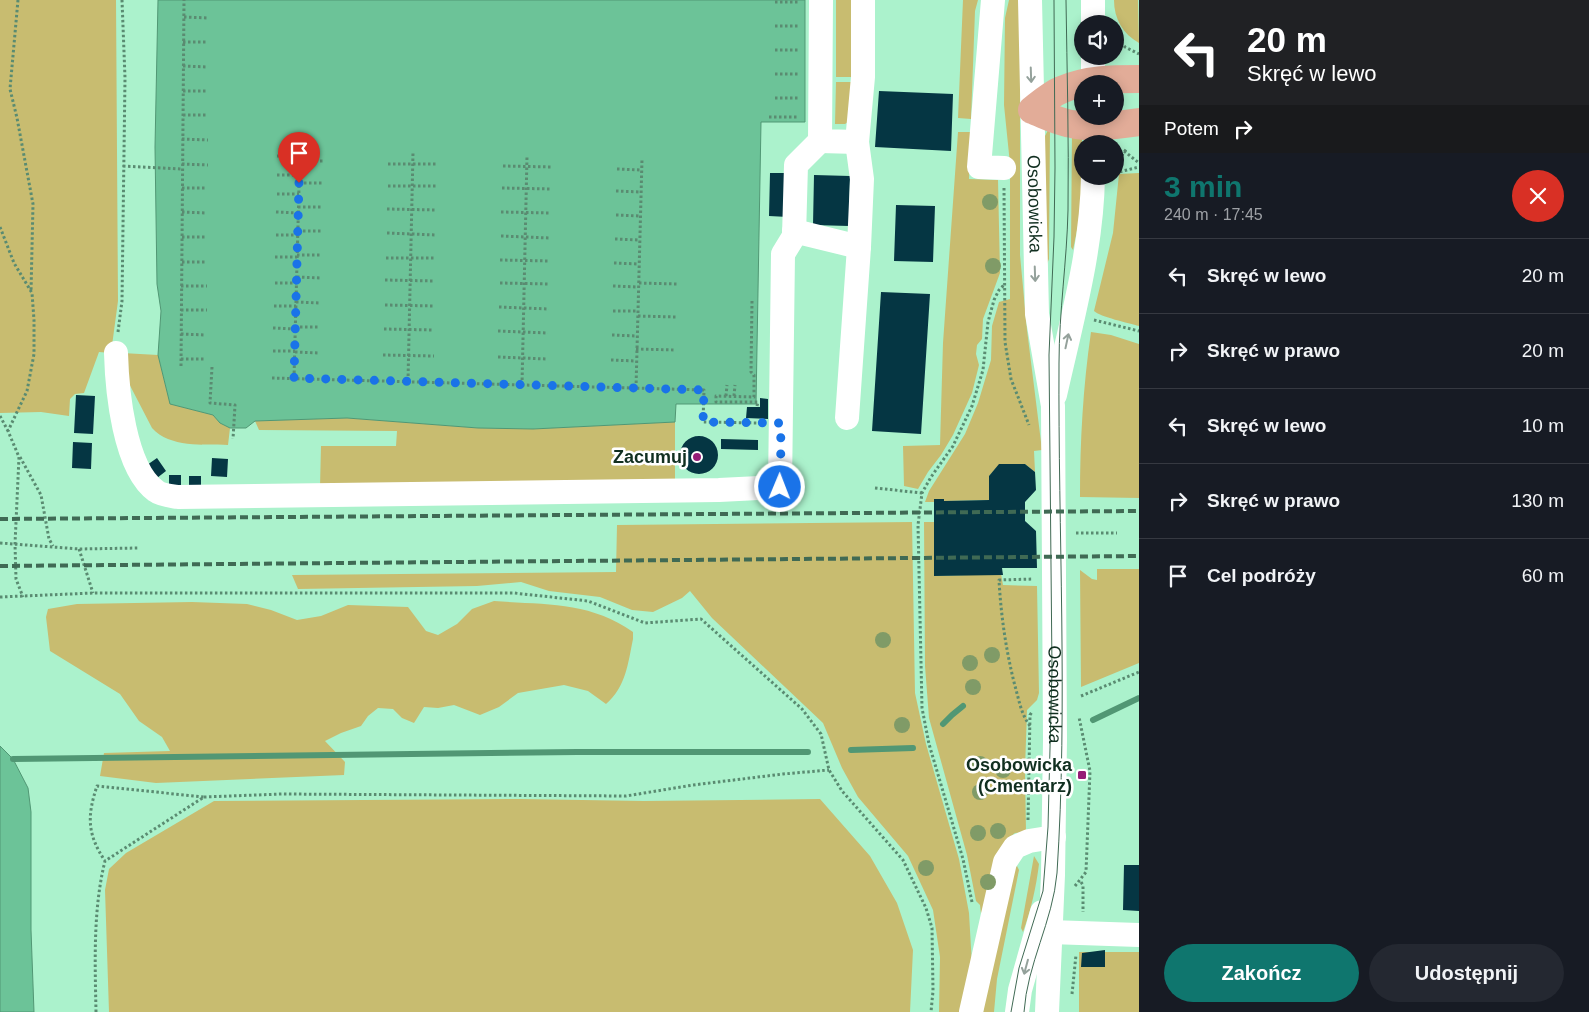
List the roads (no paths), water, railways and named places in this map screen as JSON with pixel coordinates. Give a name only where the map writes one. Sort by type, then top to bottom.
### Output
[{"type":"main road","points":[[1032,110],[1059,90],[1092,73],[1138,66]]},
{"type":"main road","points":[[1032,110],[1071,124],[1094,129],[1125,125],[1136,133]]},
{"type":"street","points":[[847,418],[862,179],[857,142],[863,77],[862,0]]},
{"type":"street","points":[[993,0],[979,167],[1004,168]]},
{"type":"street","name":"Osobowicka","points":[[1030,0],[1036,314],[1053,406],[1056,740],[1047,1012]]},
{"type":"street","points":[[1093,0],[1093,15]]},
{"type":"street","points":[[806,1],[820,141]]},
{"type":"street","points":[[116,353],[117,390],[132,455],[143,478],[157,492],[178,497],[719,490],[780,487],[783,254],[794,236],[796,165],[820,141],[857,142]]},
{"type":"street","name":"Osobowicka","points":[[1053,406],[1087,249],[1093,185]]},
{"type":"street","points":[[794,231],[859,247]]},
{"type":"street","points":[[971,1012],[1005,862],[1015,847],[1029,841],[1054,837]]},
{"type":"street","points":[[1016,1012],[1030,950],[1053,875]]},
{"type":"street","points":[[1050,932],[1139,935]]},
{"type":"waterway","points":[[1093,720],[1139,698]]},
{"type":"waterway","points":[[943,724],[963,706]]},
{"type":"waterway","points":[[851,750],[913,748]]},
{"type":"waterway","points":[[13,759],[577,752],[808,752]]},
{"type":"tram line","points":[[1011,1012],[1019,968],[1043,891],[1048,827],[1052,670],[1049,355],[1055,168],[1054,0]]},
{"type":"tram line","points":[[1024,1012],[1030,977],[1055,891],[1060,809],[1062,682],[1059,363],[1068,210],[1066,0]]},
{"type":"railway","points":[[0,519],[1139,511]]},
{"type":"railway","points":[[0,566],[1139,556]]},
{"type":"place","name":"Zacumuj","points":[[697,457]]},
{"type":"place","name":"Osobowicka (Cmentarz)","points":[[1082,775]]}]
